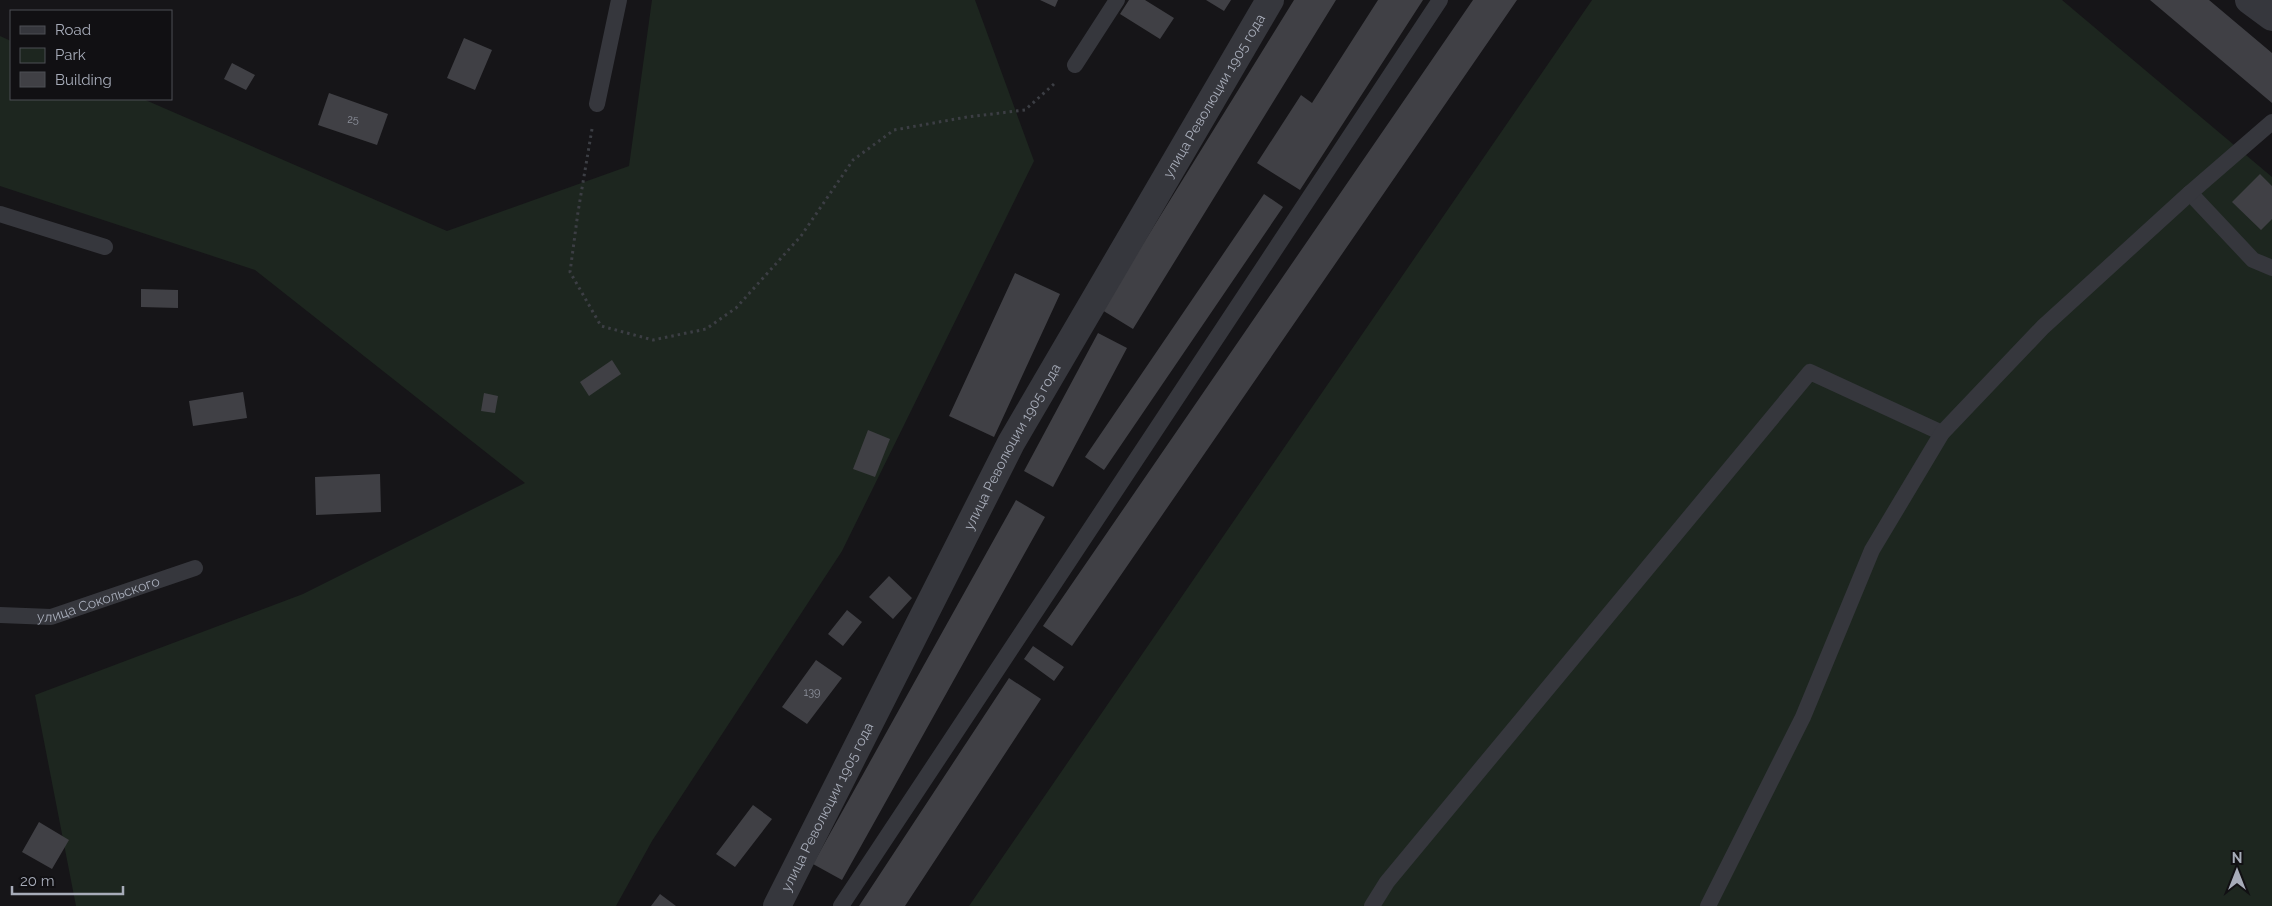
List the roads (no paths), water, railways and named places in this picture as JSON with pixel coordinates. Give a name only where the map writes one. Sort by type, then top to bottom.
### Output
[{"type":"street","name":"улица Революции 1905 года","points":[[777,906],[1011,443],[1270,0]]},
{"type":"street","points":[[2249,0],[2272,17]]},
{"type":"lane","points":[[597,104],[619,0]]},
{"type":"lane","points":[[1075,65],[1117,0]]},
{"type":"lane","points":[[841,906],[1440,0]]},
{"type":"lane","points":[[1708,906],[1803,717],[1872,550],[1942,433],[2043,327],[2190,193],[2272,122]]},
{"type":"lane","points":[[2190,193],[2253,260],[2272,268]]},
{"type":"lane","points":[[0,214],[105,247]]},
{"type":"lane","points":[[1372,906],[1386,882],[1810,372],[1942,433]]},
{"type":"lane","name":"улица Сокольского","points":[[0,615],[51,617],[195,568]]}]
